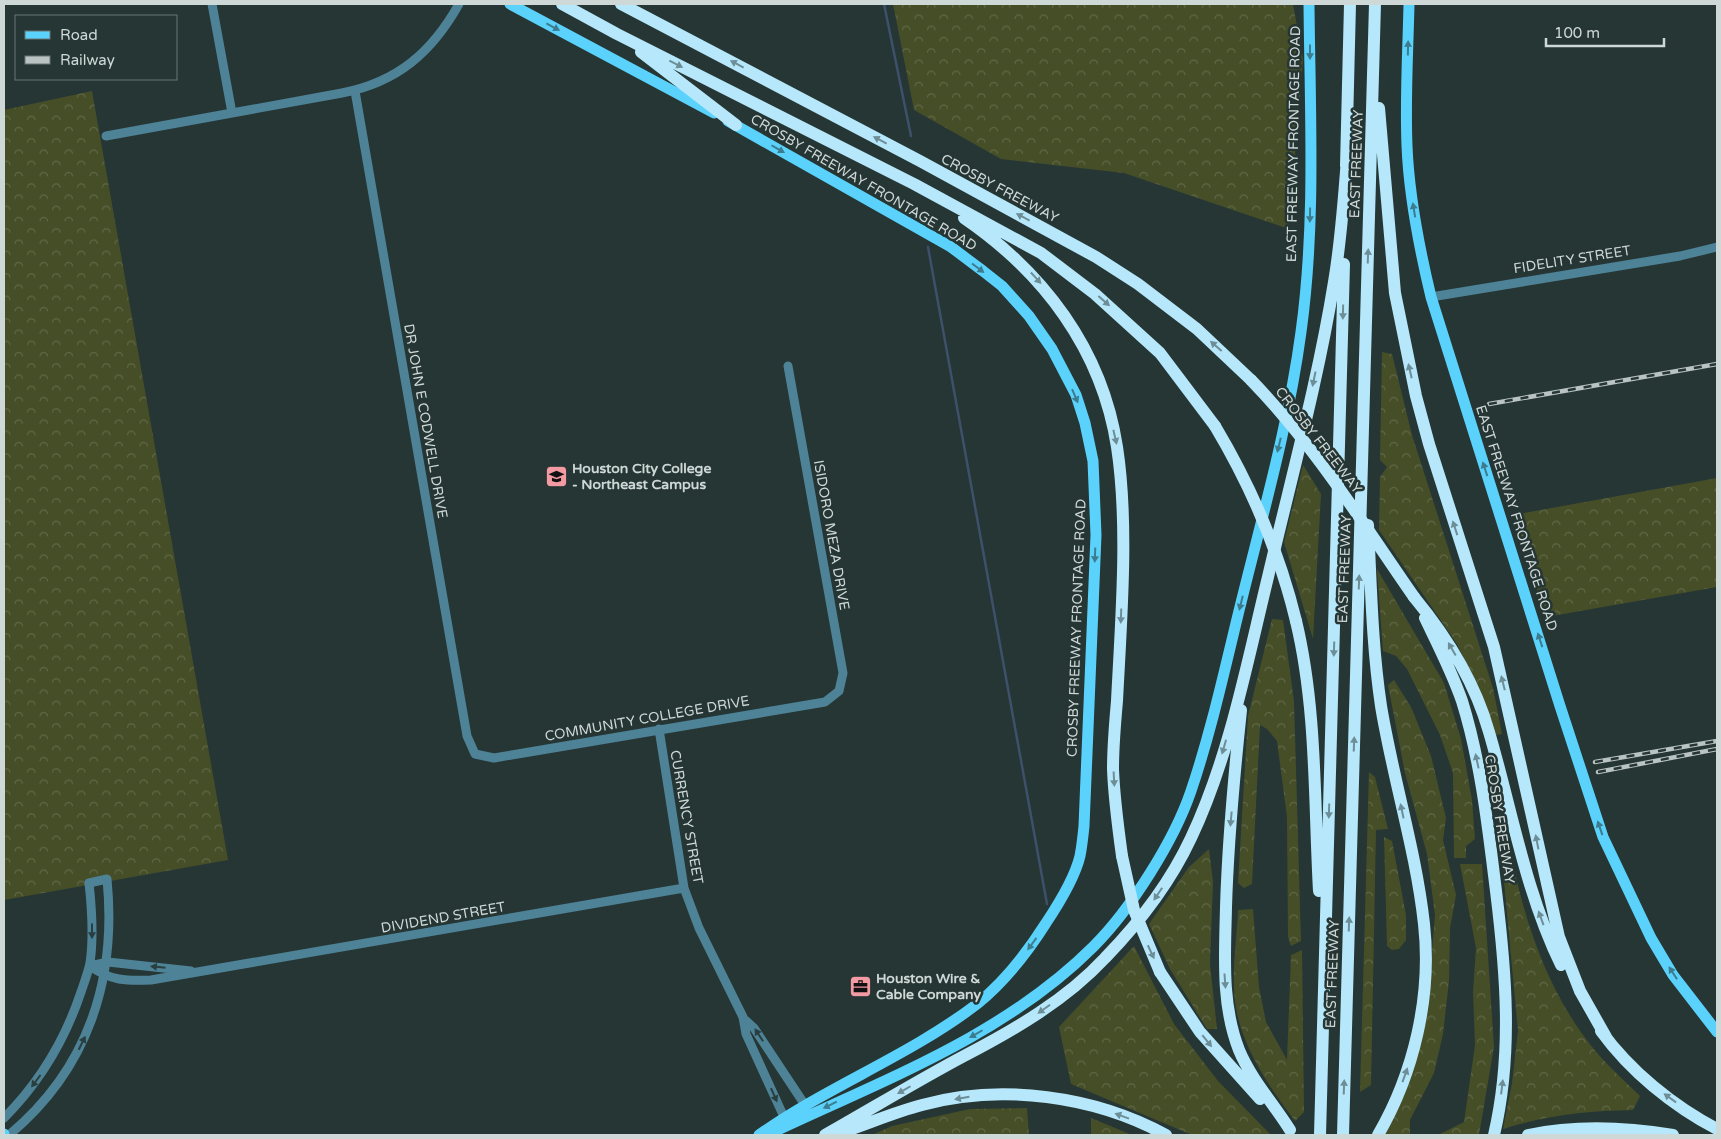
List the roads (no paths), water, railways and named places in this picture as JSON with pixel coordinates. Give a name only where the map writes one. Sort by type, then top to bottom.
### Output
[{"type":"highway","points":[[562,4],[617,34],[914,184],[1058,264],[1095,294],[1160,353],[1182,380],[1215,426],[1254,498],[1272,539],[1285,578],[1296,621],[1305,669],[1310,716],[1324,976]]},
{"type":"highway","name":"CROSBY FREEWAY","points":[[621,4],[911,156],[1096,257],[1138,284],[1196,328],[1279,408],[1321,463],[1436,630],[1461,700],[1482,786],[1505,971],[1507,1014],[1502,1088],[1494,1135]]},
{"type":"highway","name":"EAST FREEWAY","points":[[1320,1135],[1350,4]]},
{"type":"highway","name":"EAST FREEWAY","points":[[1343,1135],[1375,4]]},
{"type":"highway","points":[[617,34],[736,125]]},
{"type":"highway","points":[[1374,42],[1395,293],[1416,396],[1428,444],[1494,647],[1559,937],[1580,991],[1606,1038]]},
{"type":"highway","points":[[825,1135],[966,1056],[995,1042],[1060,998],[1103,960],[1150,908],[1190,842],[1208,798],[1246,666],[1323,340],[1341,234],[1346,158]]},
{"type":"highway","points":[[914,184],[976,226],[1012,254],[1048,291],[1083,347],[1098,380],[1118,447],[1122,519],[1121,612],[1113,767],[1122,856],[1134,910],[1160,972],[1200,1032],[1292,1132]]},
{"type":"highway","points":[[1362,445],[1378,677],[1389,748],[1424,924],[1424,991],[1417,1035],[1391,1111],[1378,1135]]},
{"type":"highway","points":[[1436,630],[1473,691],[1489,731],[1532,893],[1549,939],[1569,982],[1606,1038],[1638,1072],[1671,1099],[1717,1129]]},
{"type":"highway","points":[[1246,666],[1228,854],[1225,973],[1230,1019],[1239,1049],[1260,1088],[1279,1117]]},
{"type":"highway","points":[[834,1135],[924,1104],[970,1096],[1028,1096],[1062,1100],[1108,1112],[1144,1124],[1166,1135]]},
{"type":"highway","points":[[1530,1135],[1571,1129],[1599,1128],[1632,1129],[1673,1135]]},
{"type":"main road","name":"CROSBY FREEWAY FRONTAGE ROAD","points":[[510,4],[736,125],[950,247],[1002,286],[1029,316],[1052,349],[1069,382],[1085,423],[1093,461],[1096,535],[1084,826],[1080,857],[1058,904],[1032,945],[977,1004],[929,1036],[784,1117],[759,1135]]},
{"type":"main road","name":"EAST FREEWAY FRONTAGE ROAD","points":[[768,1135],[961,1042],[1011,1012],[1060,978],[1096,944],[1145,881],[1165,847],[1191,794],[1212,719],[1286,416],[1301,332],[1310,220],[1310,4]]},
{"type":"main road","name":"EAST FREEWAY FRONTAGE ROAD","points":[[1409,4],[1406,107],[1407,148],[1411,192],[1420,250],[1431,297],[1603,836],[1651,938],[1673,975],[1717,1032]]},
{"type":"street","points":[[212,4],[232,113]]},
{"type":"street","points":[[106,136],[355,91],[396,74],[414,62],[433,44],[459,4]]},
{"type":"street","name":"DR JOHN E CODWELL DRIVE","points":[[355,91],[467,736],[475,754]]},
{"type":"street","name":"FIDELITY STREET","points":[[1431,297],[1680,256],[1717,247]]},
{"type":"street","name":"ISIDORO MEZA DRIVE","points":[[788,366],[842,673],[839,691],[825,702]]},
{"type":"street","name":"COMMUNITY COLLEGE DRIVE","points":[[475,754],[494,758],[825,702]]},
{"type":"street","name":"CURRENCY STREET","points":[[659,729],[684,888],[699,928],[743,1018],[746,1034],[784,1117]]},
{"type":"street","points":[[4,1118],[22,1101],[40,1077],[60,1044],[74,1014],[90,966],[92,911],[89,883],[107,879],[110,905],[108,962],[89,1029],[73,1062],[56,1089],[36,1111],[9,1135]]},
{"type":"street","name":"DIVIDEND STREET","points":[[90,966],[104,976],[132,981],[151,980],[684,888]]},
{"type":"street","name":"DIVIDEND STREET","points":[[90,966],[108,962],[206,972]]},
{"type":"street","name":"CURRENCY STREET","points":[[743,1018],[754,1028],[806,1105]]},
{"type":"street","points":[[761,1065],[774,1058]]},
{"type":"waterway","points":[[884,4],[911,136]]},
{"type":"waterway","points":[[928,247],[1047,904]]},
{"type":"railway","points":[[1489,404],[1717,364]]},
{"type":"railway","points":[[1595,762],[1717,741]]},
{"type":"railway","points":[[1598,772],[1717,749]]},
{"type":"place","name":"Houston City College - Northeast Campus","points":[[556,476]]},
{"type":"place","name":"Houston Wire & Cable Company","points":[[860,986]]}]
